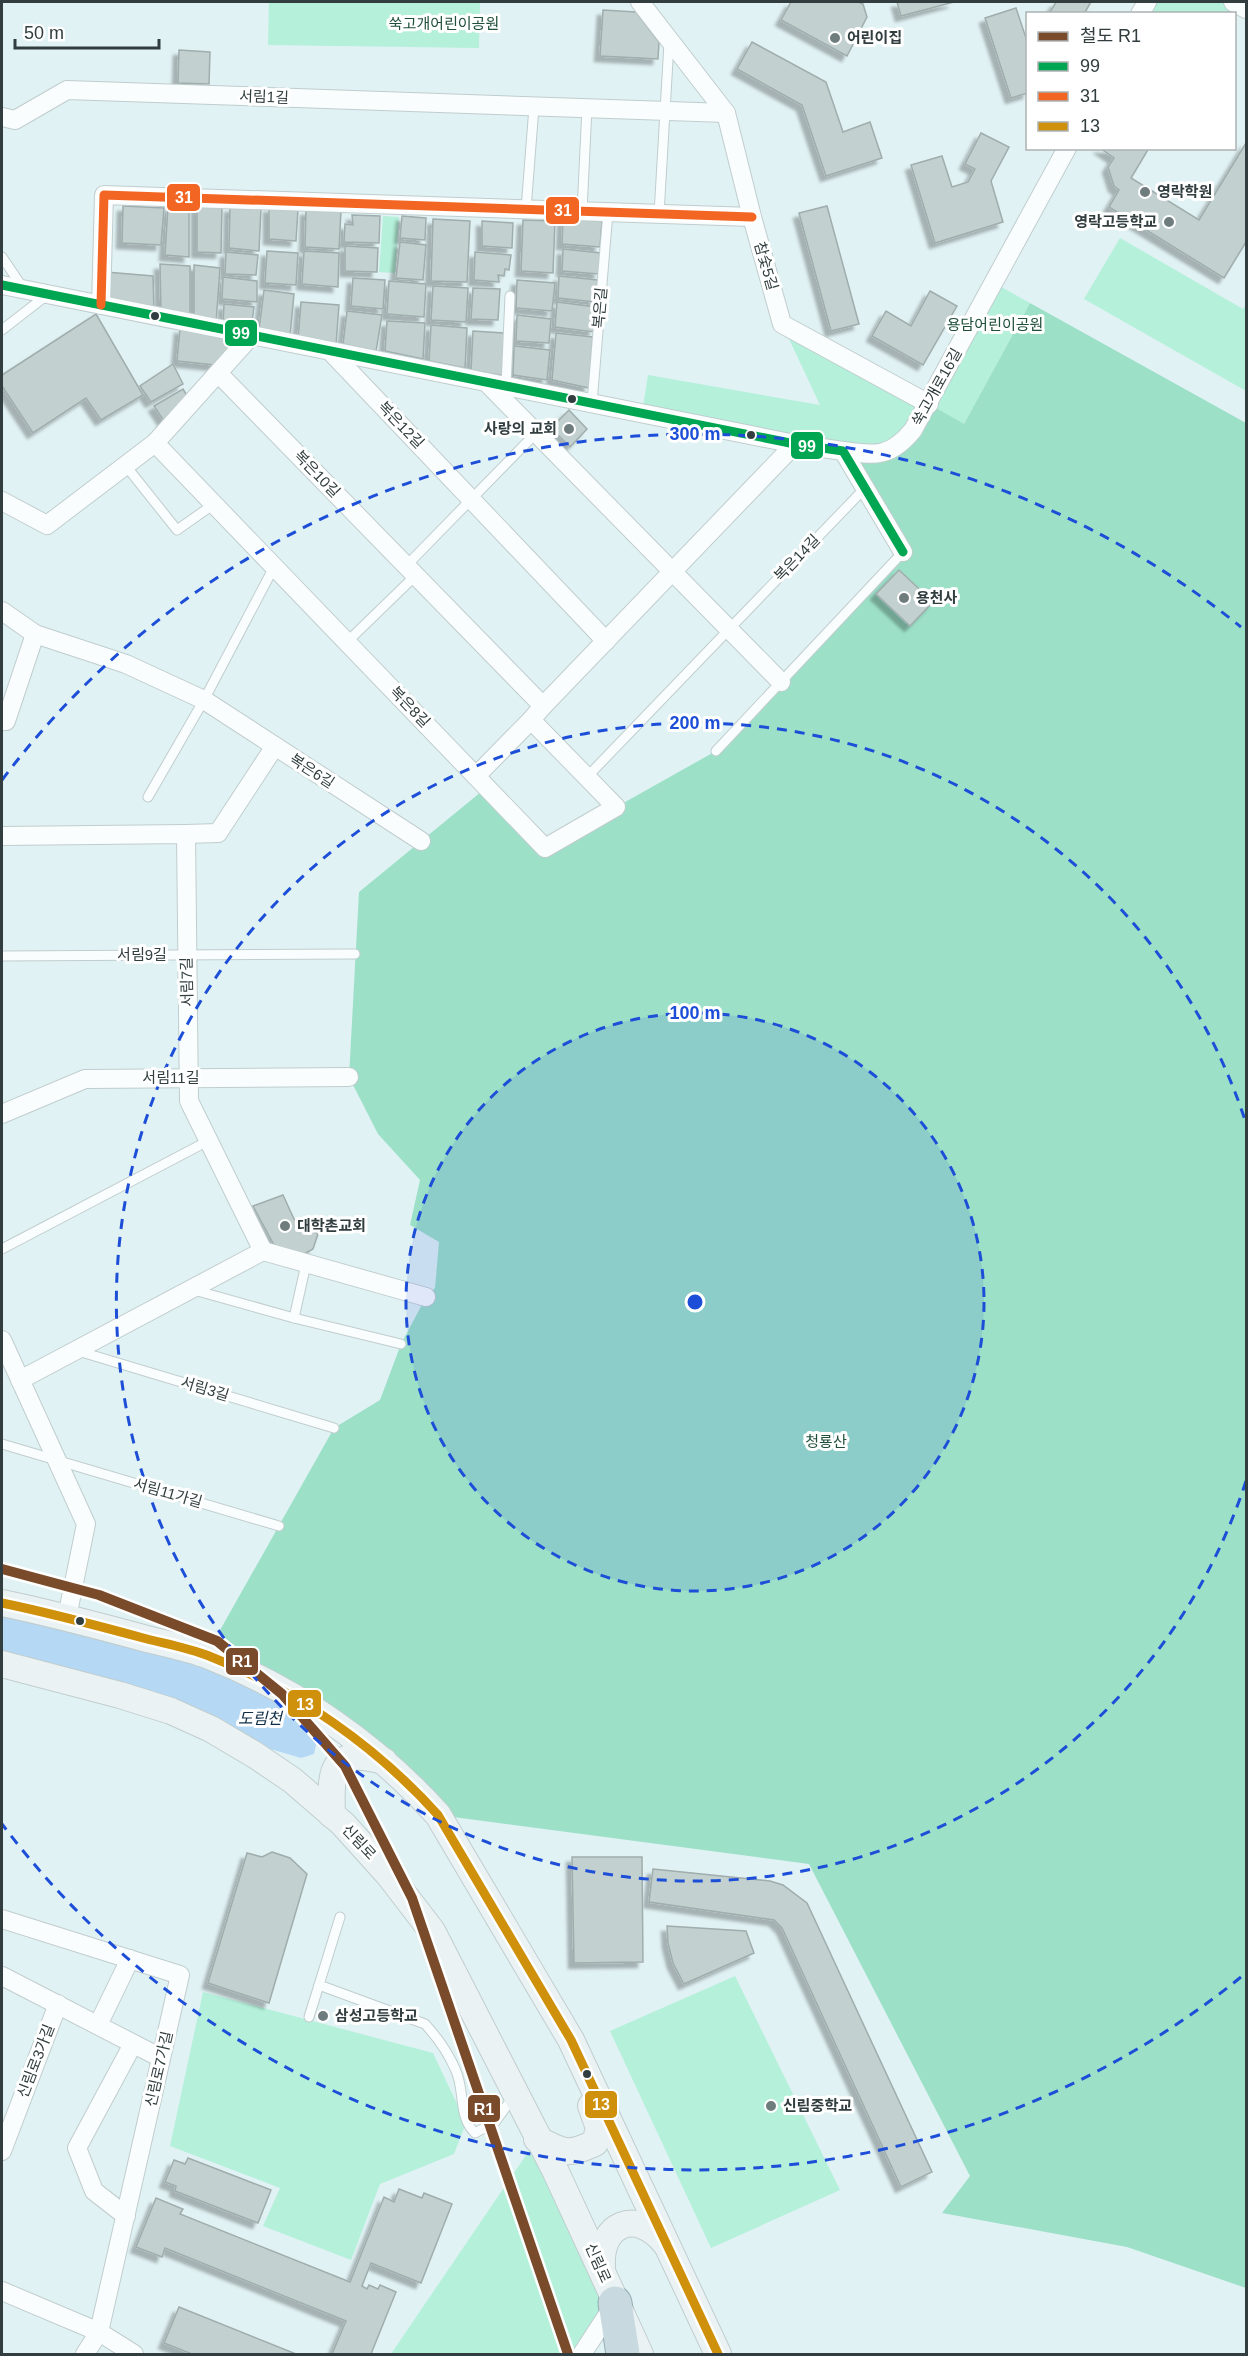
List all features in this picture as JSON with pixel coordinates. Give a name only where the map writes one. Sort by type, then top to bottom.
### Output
[{"type":"highway","points":[[615,2303],[623,2355]]},
{"type":"main road","points":[[2,1603],[67,1617],[206,1655],[239,1669],[306,1705],[337,1725],[410,1784],[438,1815],[571,2040],[718,2355]]},
{"type":"main road","name":"신림로","points":[[2,1664],[120,1695],[181,1715],[211,1729],[292,1780],[332,1815],[389,1875],[432,1930],[602,2268],[615,2303],[640,2355]]},
{"type":"main road","points":[[332,1815],[332,1778],[339,1764],[355,1755],[384,1761]]},
{"type":"main road","points":[[537,2139],[562,2152],[574,2152],[595,2143],[599,2128],[585,2092],[585,2069]]},
{"type":"main road","points":[[602,2268],[604,2244],[620,2225],[628,2223],[648,2228],[669,2248]]},
{"type":"street","name":"참숯5길","points":[[640,2],[726,113],[782,324],[929,404]]},
{"type":"street","points":[[1233,2],[1246,9]]},
{"type":"street","name":"서림1길","points":[[6,122],[67,90],[726,113]]},
{"type":"street","name":"쑥고개로16길","points":[[843,451],[881,454],[894,449],[914,430],[1066,150]]},
{"type":"street","points":[[101,305],[104,195],[752,217]]},
{"type":"street","points":[[2,285],[795,444],[843,451],[903,552]]},
{"type":"street","points":[[2,501],[47,525],[155,443],[252,335]]},
{"type":"street","name":"복은12길","points":[[330,351],[606,641]]},
{"type":"street","name":"복은10길","points":[[218,373],[543,706]]},
{"type":"street","points":[[486,382],[781,682]]},
{"type":"street","name":"복은8길","points":[[155,443],[545,848],[616,807],[587,777]]},
{"type":"street","points":[[476,776],[795,444]]},
{"type":"street","name":"복은6길","points":[[2,610],[35,634],[126,664],[204,700],[421,841]]},
{"type":"street","points":[[2,721],[6,722],[35,634]]},
{"type":"street","points":[[531,720],[587,777]]},
{"type":"street","points":[[2,836],[218,833],[275,746]]},
{"type":"street","name":"서림7길","points":[[186,834],[189,1101],[263,1251]]},
{"type":"street","name":"서림11길","points":[[2,1114],[84,1079],[349,1077]]},
{"type":"street","points":[[20,1380],[263,1251],[426,1297]]},
{"type":"street","points":[[2,1340],[86,1524],[67,1617]]},
{"type":"street","name":"신림로7가길","points":[[2,1919],[180,1975],[99,2332]]},
{"type":"street","points":[[98,2025],[130,1959]]},
{"type":"street","points":[[2,1976],[161,2058]]},
{"type":"street","name":"신림로3가길","points":[[2,2151],[58,2004]]},
{"type":"street","name":"신림로7가길","points":[[126,2216],[94,2191],[76,2148],[133,2044]]},
{"type":"street","points":[[2,2291],[99,2332],[134,2355]]},
{"type":"street","points":[[582,2355],[615,2303]]},
{"type":"street","points":[[85,2355],[99,2332]]},
{"type":"lane","points":[[659,214],[669,40]]},
{"type":"lane","points":[[526,209],[534,106]]},
{"type":"lane","points":[[582,211],[587,108]]},
{"type":"lane","name":"복은길","points":[[591,403],[608,212]]},
{"type":"lane","points":[[2,257],[24,290]]},
{"type":"lane","points":[[2,330],[48,295]]},
{"type":"lane","points":[[506,386],[510,296]]},
{"type":"lane","points":[[347,642],[411,571],[471,499],[536,433]]},
{"type":"lane","points":[[126,466],[177,530],[214,504]]},
{"type":"lane","name":"복은14길","points":[[729,628],[865,488]]},
{"type":"lane","points":[[716,751],[903,552]]},
{"type":"lane","points":[[148,797],[204,700],[274,567]]},
{"type":"lane","points":[[587,777],[729,628]]},
{"type":"lane","name":"서림9길","points":[[2,956],[355,954]]},
{"type":"lane","points":[[2,1249],[208,1141]]},
{"type":"lane","points":[[294,1318],[306,1264]]},
{"type":"lane","points":[[191,1289],[294,1318],[401,1344]]},
{"type":"lane","name":"서림3길","points":[[76,1351],[334,1428]]},
{"type":"lane","name":"서림11가길","points":[[2,1444],[279,1526]]},
{"type":"lane","points":[[309,2017],[340,1917]]},
{"type":"lane","points":[[319,1985],[424,2024],[435,2036],[457,2072],[466,2121],[475,2133],[495,2122],[515,2094]]},
{"type":"green space","name":"쑥고개어린이공원","points":[[269,2],[480,2],[479,48],[268,45]]},
{"type":"green space","points":[[1147,2],[1235,2],[1229,12],[1149,12]]},
{"type":"green space","points":[[383,216],[399,217],[395,273],[379,272]]},
{"type":"green space","points":[[1120,238],[1243,309],[1246,304],[1246,391],[1084,299]]},
{"type":"green space","name":"용담어린이공원","points":[[994,283],[1030,303],[964,424],[881,454],[642,413],[648,375],[820,405],[782,324],[929,404]]},
{"type":"green space","name":"청룡산","points":[[1030,303],[1246,423],[1246,2288],[1127,2247],[942,2213],[970,2176],[809,1864],[438,1815],[410,1784],[206,1655],[334,1428],[380,1400],[401,1344],[426,1297],[435,1288],[439,1242],[410,1225],[420,1180],[378,1134],[349,1077],[359,892],[487,787],[545,847],[716,751],[903,552],[843,451],[881,454],[929,404],[964,424]]},
{"type":"green space","points":[[735,1976],[840,2190],[711,2248],[610,2031]]},
{"type":"green space","points":[[203,1992],[433,2053],[466,2123],[454,2154],[380,2184],[351,2260],[263,2226],[280,2188],[170,2146]]},
{"type":"green space","points":[[537,2139],[615,2303],[582,2354],[391,2354]]},
{"type":"water","name":"도림천","points":[[2,1612],[200,1660],[271,1696],[319,1731],[314,1754],[301,1758],[260,1746],[2,1656]]},
{"type":"building","name":"어린이집","points":[[791,2],[858,2],[863,4],[867,17],[847,56],[781,20]]},
{"type":"building","points":[[897,2],[954,2],[901,16]]},
{"type":"building","points":[[1056,2],[1091,2],[1085,12],[1050,12]]},
{"type":"building","points":[[1016,8],[1026,38],[1026,94],[1011,98],[985,18]]},
{"type":"building","points":[[603,10],[636,12],[659,42],[658,59],[600,56]]},
{"type":"building","points":[[752,42],[826,82],[843,132],[870,122],[882,158],[826,176],[802,105],[737,69]]},
{"type":"building","points":[[179,50],[210,52],[209,84],[178,83]]},
{"type":"building","points":[[981,133],[1009,147],[991,181],[1003,222],[935,243],[911,165],[942,156],[952,187],[968,182],[975,169],[965,164]]},
{"type":"building","points":[[1246,143],[1246,242],[1224,278],[1109,207],[1119,190],[1114,186],[1108,167],[1114,158],[1103,150],[1148,150],[1131,178],[1199,220]]},
{"type":"building","points":[[123,206],[164,208],[161,245],[122,243]]},
{"type":"building","points":[[168,206],[189,207],[189,257],[165,255]]},
{"type":"building","points":[[197,206],[222,207],[221,253],[197,252]]},
{"type":"building","points":[[827,206],[859,324],[831,331],[799,213]]},
{"type":"building","points":[[230,207],[261,208],[259,251],[229,248]]},
{"type":"building","points":[[269,207],[298,209],[296,241],[269,239]]},
{"type":"building","points":[[306,210],[341,211],[339,249],[305,247]]},
{"type":"building","points":[[352,215],[380,216],[379,243],[344,242],[345,224],[353,225]]},
{"type":"building","points":[[402,216],[426,218],[425,240],[400,238]]},
{"type":"building","points":[[433,219],[470,221],[467,282],[431,281]]},
{"type":"building","points":[[563,219],[602,221],[600,247],[562,244]]},
{"type":"building","points":[[523,220],[555,221],[553,273],[521,271]]},
{"type":"building","points":[[482,221],[513,223],[512,248],[482,246]]},
{"type":"building","points":[[400,242],[426,245],[423,280],[396,278]]},
{"type":"building","points":[[345,246],[378,248],[377,272],[345,271]]},
{"type":"building","points":[[563,249],[601,253],[599,274],[562,271]]},
{"type":"building","points":[[267,251],[298,253],[296,285],[265,283]]},
{"type":"building","points":[[304,251],[339,253],[338,287],[302,284]]},
{"type":"building","points":[[226,252],[258,255],[256,275],[225,274]]},
{"type":"building","points":[[475,252],[511,255],[509,270],[505,269],[504,276],[498,275],[499,282],[474,280]]},
{"type":"building","points":[[160,264],[190,266],[190,318],[161,313]]},
{"type":"building","points":[[194,265],[220,268],[216,323],[194,320]]},
{"type":"building","points":[[106,272],[153,276],[154,310],[107,302]]},
{"type":"building","points":[[559,276],[598,280],[595,302],[558,298]]},
{"type":"building","points":[[223,277],[257,281],[257,302],[222,299]]},
{"type":"building","points":[[353,278],[385,280],[383,309],[351,306]]},
{"type":"building","points":[[517,280],[555,283],[552,311],[516,308]]},
{"type":"building","points":[[389,281],[426,284],[424,317],[387,314]]},
{"type":"building","points":[[433,286],[468,288],[466,322],[431,320]]},
{"type":"building","points":[[473,288],[500,289],[498,320],[471,319]]},
{"type":"building","points":[[264,290],[294,294],[290,336],[259,330]]},
{"type":"building","points":[[930,291],[957,306],[923,365],[872,336],[886,311],[911,326]]},
{"type":"building","points":[[301,302],[339,305],[336,345],[298,339]]},
{"type":"building","points":[[557,302],[596,307],[594,332],[555,327]]},
{"type":"building","points":[[224,304],[254,307],[251,329],[223,325]]},
{"type":"building","points":[[347,311],[382,315],[376,351],[343,344]]},
{"type":"building","points":[[96,314],[143,395],[101,420],[86,398],[33,433],[2,386],[2,375]]},
{"type":"building","points":[[517,315],[551,319],[549,343],[516,341]]},
{"type":"building","points":[[387,321],[425,323],[423,359],[385,351]]},
{"type":"building","points":[[431,325],[467,328],[465,368],[429,361]]},
{"type":"building","points":[[180,328],[240,339],[215,365],[177,361]]},
{"type":"building","points":[[473,331],[504,333],[505,376],[471,370]]},
{"type":"building","points":[[556,333],[593,337],[589,388],[552,380]]},
{"type":"building","points":[[514,346],[550,350],[547,380],[513,375]]},
{"type":"building","points":[[173,364],[183,384],[151,402],[140,386]]},
{"type":"building","points":[[183,389],[189,399],[166,424],[154,406]]},
{"type":"building","name":"사랑의 교회","points":[[569,410],[587,429],[570,447],[551,428]]},
{"type":"building","name":"용천사","points":[[899,570],[933,602],[910,626],[876,594]]},
{"type":"building","name":"대학촌교회","points":[[283,1195],[294,1219],[318,1234],[313,1249],[304,1254],[274,1245],[253,1206]]},
{"type":"building","points":[[272,1852],[290,1858],[307,1874],[269,2003],[208,1983],[247,1853],[262,1857]]},
{"type":"building","points":[[572,1857],[642,1857],[643,1962],[574,1963]]},
{"type":"building","points":[[653,1869],[770,1881],[783,1885],[807,1903],[932,2172],[901,2187],[782,1928],[774,1920],[649,1902]]},
{"type":"building","points":[[667,1926],[746,1931],[754,1953],[684,1984],[673,1963]]},
{"type":"building","points":[[188,2158],[271,2190],[258,2223],[175,2191],[176,2186],[165,2182],[174,2160],[185,2164]]},
{"type":"building","points":[[399,2189],[422,2198],[424,2193],[452,2204],[421,2283],[371,2263],[362,2286],[367,2289],[369,2285],[378,2289],[380,2285],[396,2292],[371,2354],[332,2354],[346,2321],[165,2248],[162,2257],[136,2247],[156,2198],[183,2209],[180,2214],[350,2282],[384,2197],[394,2202]]},
{"type":"building","points":[[179,2307],[296,2354],[192,2354],[164,2343]]},
{"type":"rail line","name":"R1","points":[[2,1569],[99,1595],[217,1641],[282,1694],[345,1766],[412,1898],[568,2354]]},
{"type":"transit line","name":"31","points":[[101,305],[104,195],[752,217]]},
{"type":"transit line","name":"99","points":[[2,285],[795,444],[843,451],[903,552]]},
{"type":"transit line","name":"13","points":[[2,1603],[186,1648],[273,1685],[333,1722],[361,1743],[414,1790],[438,1815],[571,2040],[718,2354]]},
{"type":"place","name":"어린이집","points":[[835,38]]},
{"type":"place","name":"영락학원","points":[[1145,192]]},
{"type":"place","name":"영락고등학교","points":[[1169,222]]},
{"type":"place","name":"사랑의 교회","points":[[569,429]]},
{"type":"place","name":"용천사","points":[[904,598]]},
{"type":"place","name":"대학촌교회","points":[[285,1226]]},
{"type":"place","name":"삼성고등학교","points":[[323,2016]]},
{"type":"place","name":"신림중학교","points":[[771,2106]]}]
